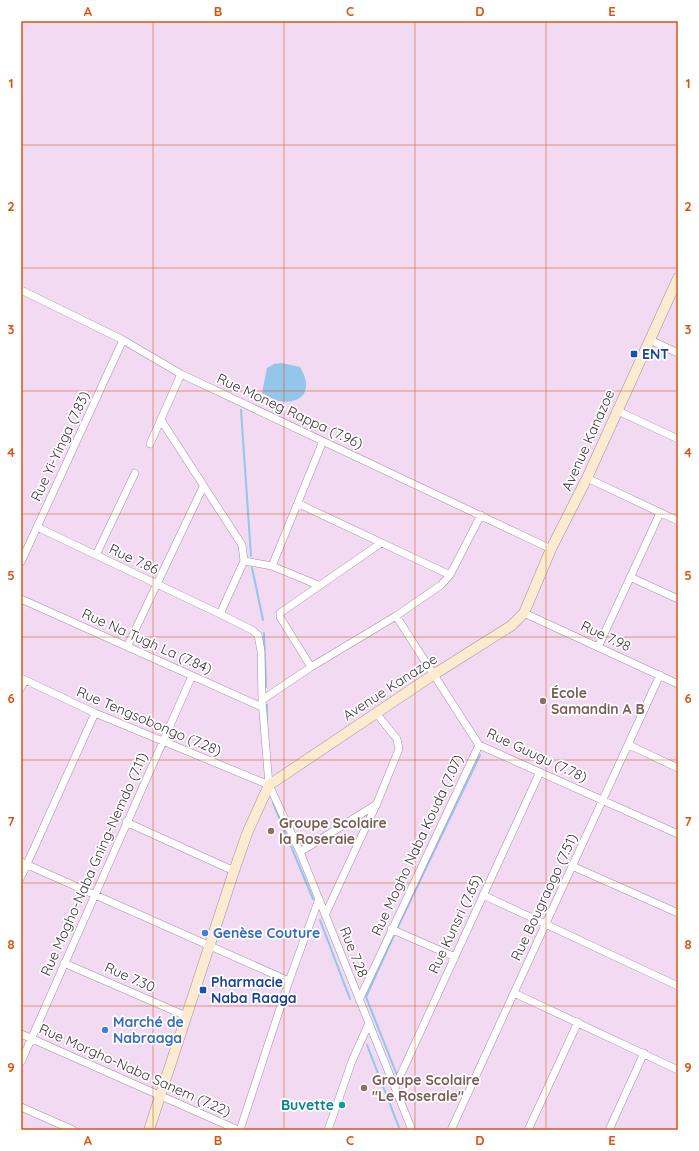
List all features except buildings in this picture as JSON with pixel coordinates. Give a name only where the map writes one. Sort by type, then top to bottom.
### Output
[{"type":"street","name":"Avenue Kanazoe","points":[[269,785],[433,675],[511,626],[524,613],[551,549],[587,478],[616,410],[678,278]]},
{"type":"street","name":"Rue Moneg Rappa (7.96)","points":[[21,290],[123,340],[181,374],[551,549]]},
{"type":"street","name":"Rue Yi-Yinga (7.83)","points":[[21,562],[123,340]]},
{"type":"street","points":[[650,340],[678,353]]},
{"type":"street","points":[[150,444],[181,374]]},
{"type":"street","points":[[616,410],[678,439]]},
{"type":"street","points":[[161,420],[242,545],[244,560],[220,614]]},
{"type":"street","points":[[272,566],[299,504],[323,441]]},
{"type":"street","points":[[96,555],[135,473]]},
{"type":"street","points":[[587,478],[678,521]]},
{"type":"street","points":[[127,647],[203,487]]},
{"type":"street","points":[[299,504],[450,575]]},
{"type":"street","points":[[598,647],[660,513]]},
{"type":"street","points":[[262,703],[311,667],[433,592],[450,575],[481,515]]},
{"type":"street","name":"Rue 7.86","points":[[37,527],[252,630],[258,636],[261,651],[262,703]]},
{"type":"street","points":[[311,667],[279,615],[281,611],[381,543]]},
{"type":"street","points":[[244,560],[272,566],[318,585]]},
{"type":"street","points":[[630,577],[678,599]]},
{"type":"street","name":"Rue Na Tugh La (7.84)","points":[[21,599],[192,676],[262,703]]},
{"type":"street","name":"Rue 7.98","points":[[524,613],[678,684]]},
{"type":"street","name":"Rue Guugu (7.78)","points":[[396,616],[479,745],[678,834]]},
{"type":"street","name":"Rue Bougraogo (7.51)","points":[[451,1130],[660,675]]},
{"type":"street","name":"Rue Mogho-Naba Gning-Nemdo (7.11)","points":[[21,1062],[126,822],[192,676]]},
{"type":"street","points":[[21,688],[23,679]]},
{"type":"street","name":"Rue Tengsobongo (7.28)","points":[[23,679],[95,713],[162,742],[269,785]]},
{"type":"street","name":"Rue 7.28","points":[[262,703],[269,785],[300,852],[412,1130]]},
{"type":"street","points":[[21,877],[24,863],[95,713]]},
{"type":"street","points":[[325,915],[377,803],[399,747],[397,739],[376,713]]},
{"type":"street","name":"Rue Mogho Naba Kouda (7.07)","points":[[359,1000],[391,929],[479,745]]},
{"type":"street","points":[[629,745],[678,768]]},
{"type":"street","name":"Rue Kunsri (7.65)","points":[[394,1086],[540,772]]},
{"type":"street","points":[[149,1130],[234,871],[248,831],[269,785]]},
{"type":"street","points":[[300,852],[377,803]]},
{"type":"street","points":[[126,822],[234,871]]},
{"type":"street","points":[[24,863],[289,981]]},
{"type":"street","points":[[572,866],[678,914]]},
{"type":"street","points":[[483,895],[678,986]]},
{"type":"street","points":[[239,1130],[289,981],[319,899]]},
{"type":"street","points":[[391,929],[454,957]]},
{"type":"street","name":"Rue 7.30","points":[[64,963],[186,1016]]},
{"type":"street","points":[[514,993],[678,1070]]},
{"type":"street","points":[[528,1130],[578,1022]]},
{"type":"street","points":[[328,1130],[352,1060],[369,1023]]},
{"type":"street","name":"Rue Morgho-Naba Sanem (7.22)","points":[[21,1034],[239,1130]]},
{"type":"street","points":[[610,1130],[644,1053]]},
{"type":"street","points":[[21,1107],[73,1130]]},
{"type":"water","points":[[282,363],[300,367],[306,382],[306,388],[300,398],[288,402],[275,400],[262,393],[267,368],[274,364]]},
{"type":"waterway","points":[[241,410],[251,556]]},
{"type":"waterway","points":[[252,568],[263,620]]},
{"type":"waterway","points":[[264,633],[266,687]]},
{"type":"waterway","points":[[267,705],[267,720]]},
{"type":"waterway","points":[[397,929],[480,755]]},
{"type":"waterway","points":[[273,803],[313,899]]},
{"type":"waterway","points":[[320,920],[350,999]]},
{"type":"waterway","points":[[395,933],[366,997],[397,1075]]},
{"type":"waterway","points":[[367,1045],[400,1130]]},
{"type":"place","name":"ENT","points":[[634,354]]},
{"type":"place","name":"École Samandin A B","points":[[543,701]]},
{"type":"place","name":"Groupe Scolaire la Roseraie","points":[[271,831]]},
{"type":"place","name":"Genèse Couture","points":[[205,933]]},
{"type":"place","name":"Pharmacie Naba Raaga","points":[[203,990]]},
{"type":"place","name":"Marché de Nabraaga","points":[[105,1030]]},
{"type":"place","name":"Groupe Scolaire \"Le Roserale\"","points":[[364,1088]]},
{"type":"place","name":"Buvette","points":[[342,1105]]}]
